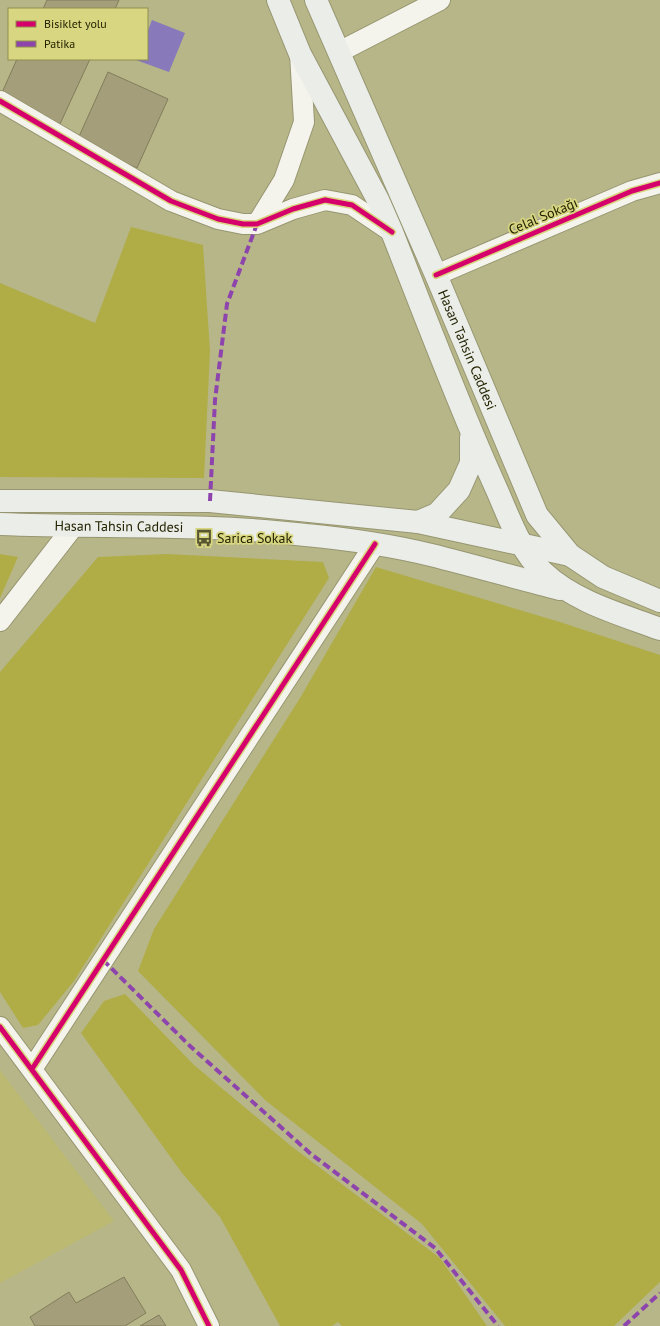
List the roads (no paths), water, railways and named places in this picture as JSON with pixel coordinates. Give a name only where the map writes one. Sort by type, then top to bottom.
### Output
[{"type":"main road","name":"Hasan Tahsin Caddesi","points":[[278,0],[300,54],[378,200],[471,433],[522,546],[543,572],[568,590],[597,606],[660,629]]},
{"type":"main road","name":"Hasan Tahsin Caddesi","points":[[316,0],[436,275],[538,515],[570,555],[603,577],[660,601]]},
{"type":"main road","points":[[418,522],[438,514],[459,490],[471,462],[471,433]]},
{"type":"main road","points":[[6,501],[210,501],[418,522],[522,546],[570,555]]},
{"type":"main road","points":[[73,527],[101,501]]},
{"type":"main road","points":[[476,567],[488,567],[502,562],[516,553],[528,539],[534,525],[533,504]]},
{"type":"main road","name":"Hasan Tahsin Caddesi","points":[[0,524],[73,527],[246,529],[306,535],[375,544],[430,555],[568,590]]},
{"type":"street","points":[[339,52],[440,0]]},
{"type":"street","points":[[257,224],[284,180],[304,122],[300,54]]},
{"type":"street","points":[[0,101],[171,201],[218,219],[243,224],[257,224],[293,209],[325,200],[352,205],[392,232]]},
{"type":"street","name":"Celal Sokağı","points":[[436,275],[632,191],[659,185]]},
{"type":"street","points":[[0,621],[73,527]]},
{"type":"street","points":[[32,1069],[375,544]]},
{"type":"street","points":[[0,1027],[181,1270],[209,1326]]},
{"type":"place","name":"Sarica Sokak","points":[[204,538]]}]
